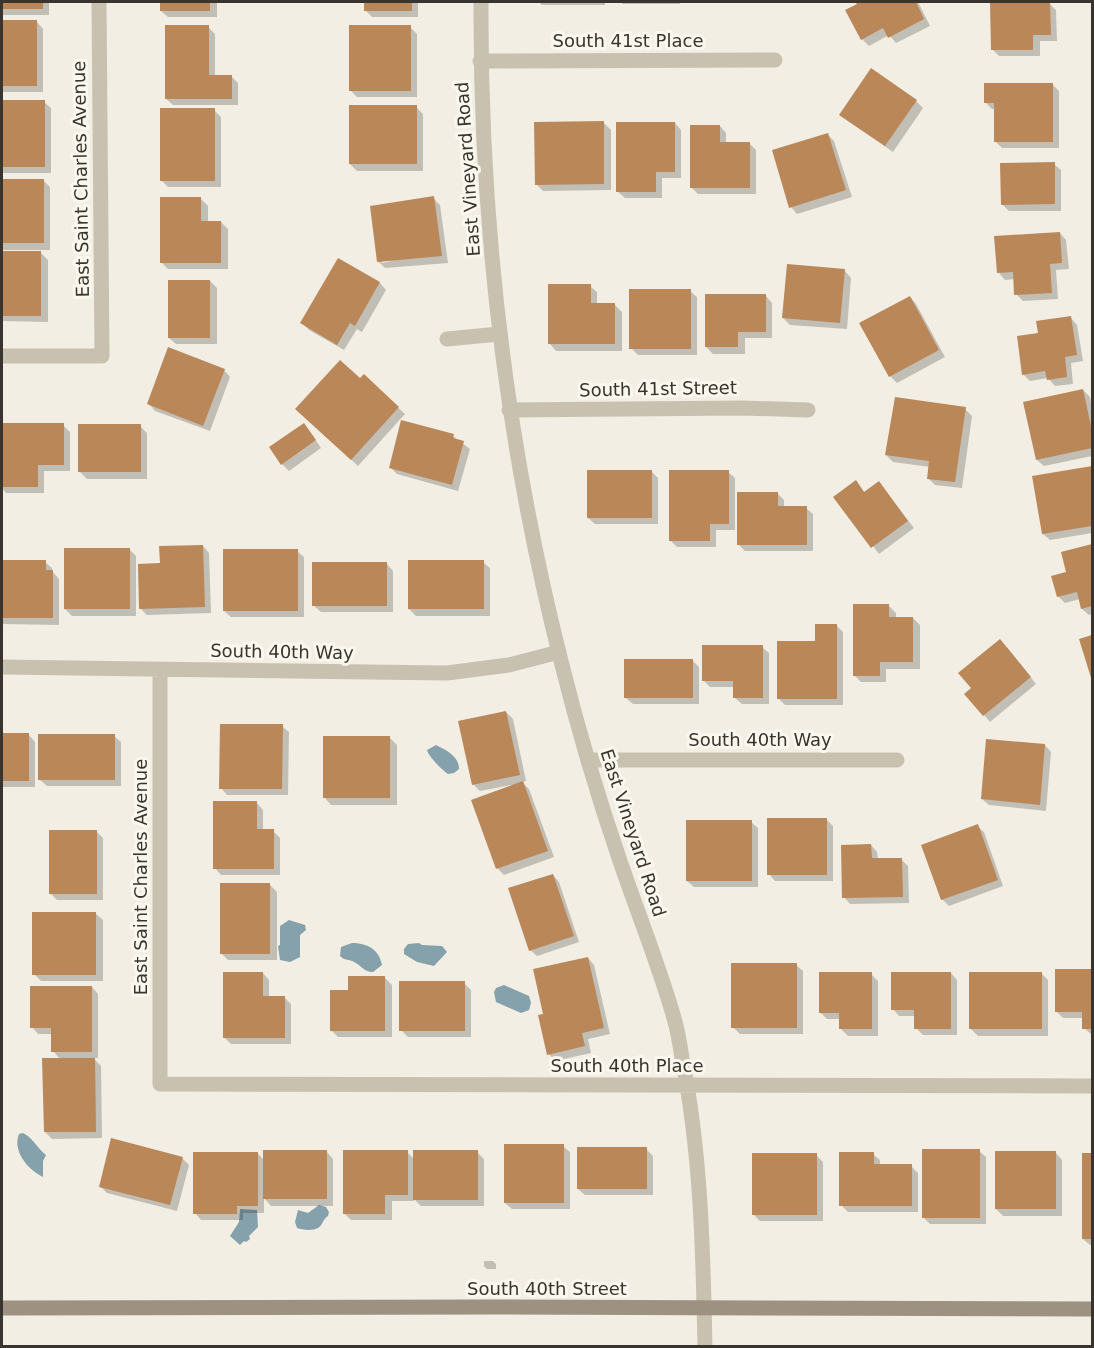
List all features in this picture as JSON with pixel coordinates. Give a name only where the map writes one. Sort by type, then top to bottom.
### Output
[{"type":"main road","name":"South 40th Street","points":[[2,1308],[488,1307],[1092,1310]]},
{"type":"street","name":"East Saint Charles Avenue","points":[[2,356],[102,356],[99,2]]},
{"type":"street","name":"East Vineyard Road","points":[[481,2],[480,61],[487,184],[499,334],[509,410],[540,573],[588,760],[675,1020],[688,1086],[695,1139],[703,1257],[705,1347]]},
{"type":"street","name":"South 41st Place","points":[[480,61],[775,60]]},
{"type":"street","points":[[447,339],[499,334]]},
{"type":"street","name":"South 41st Street","points":[[509,410],[743,408],[808,410]]},
{"type":"street","name":"South 40th Way","points":[[2,667],[447,673],[508,665],[559,652]]},
{"type":"street","name":"East Saint Charles Avenue","points":[[160,670],[160,1084]]},
{"type":"street","name":"South 40th Way","points":[[588,760],[897,760]]},
{"type":"street","name":"South 40th Place","points":[[160,1084],[1092,1086]]},
{"type":"water","points":[[436,745],[457,760],[459,769],[454,773],[448,774],[430,756],[427,750]]},
{"type":"water","points":[[289,920],[305,925],[306,930],[300,935],[300,957],[290,962],[280,960],[278,946],[280,945],[280,926]]},
{"type":"water","points":[[352,943],[372,948],[382,965],[370,972],[342,958],[340,956],[341,947]]},
{"type":"water","points":[[408,944],[442,946],[447,952],[434,966],[417,962],[404,954],[404,949]]},
{"type":"water","points":[[504,985],[529,996],[531,1003],[529,1010],[521,1013],[496,1002],[494,992],[496,988]]},
{"type":"water","points":[[23,1133],[46,1155],[43,1161],[43,1177],[27,1165],[20,1153],[17,1140],[19,1134]]},
{"type":"water","points":[[319,1205],[326,1207],[329,1212],[320,1227],[310,1230],[297,1228],[295,1222],[298,1210],[308,1213]]},
{"type":"water","points":[[240,1209],[257,1210],[258,1227],[249,1236],[250,1239],[240,1245],[230,1236],[239,1222]]},
{"type":"building","points":[[2,2],[43,2],[43,9],[2,9]]},
{"type":"building","points":[[160,2],[210,2],[210,11],[160,11]]},
{"type":"building","points":[[364,2],[412,2],[412,11],[364,11]]},
{"type":"building","points":[[855,2],[916,2],[924,19],[888,38],[883,28],[861,40],[845,10],[857,4]]},
{"type":"building","points":[[1050,2],[1051,35],[1033,35],[1033,50],[991,50],[990,3]]},
{"type":"building","points":[[2,20],[37,20],[37,86],[2,86]]},
{"type":"building","points":[[165,25],[209,25],[209,75],[232,75],[232,99],[165,99]]},
{"type":"building","points":[[349,25],[411,25],[411,91],[349,91]]},
{"type":"building","points":[[871,68],[917,100],[885,146],[839,115]]},
{"type":"building","points":[[984,83],[1053,83],[1053,142],[994,142],[994,103],[984,103]]},
{"type":"building","points":[[2,100],[45,100],[45,167],[2,167]]},
{"type":"building","points":[[349,105],[417,105],[417,164],[349,164]]},
{"type":"building","points":[[160,108],[215,108],[215,181],[160,181]]},
{"type":"building","points":[[604,121],[604,184],[535,185],[534,122]]},
{"type":"building","points":[[616,122],[675,122],[675,172],[656,172],[656,192],[616,192]]},
{"type":"building","points":[[690,125],[720,125],[720,142],[750,142],[750,188],[690,188]]},
{"type":"building","points":[[828,133],[846,190],[789,208],[772,150]]},
{"type":"building","points":[[1055,162],[1055,204],[1001,205],[1000,163]]},
{"type":"building","points":[[2,179],[44,179],[44,243],[2,243]]},
{"type":"building","points":[[434,196],[442,256],[377,262],[370,206]]},
{"type":"building","points":[[160,197],[201,197],[201,221],[221,221],[221,263],[160,263]]},
{"type":"building","points":[[1060,232],[1062,263],[1050,264],[1052,293],[1014,295],[1013,272],[997,273],[994,236]]},
{"type":"building","points":[[2,251],[41,251],[41,316],[2,316]]},
{"type":"building","points":[[338,258],[380,282],[355,326],[350,323],[337,345],[300,323]]},
{"type":"building","points":[[787,264],[845,269],[840,323],[782,318]]},
{"type":"building","points":[[168,280],[210,280],[210,338],[168,338]]},
{"type":"building","points":[[548,284],[591,284],[591,303],[615,303],[615,344],[548,344]]},
{"type":"building","points":[[629,289],[691,289],[691,349],[629,349]]},
{"type":"building","points":[[705,294],[766,294],[766,332],[738,332],[738,347],[705,347]]},
{"type":"building","points":[[910,296],[939,350],[889,377],[859,323]]},
{"type":"building","points":[[1071,316],[1077,355],[1065,357],[1067,377],[1047,380],[1045,371],[1022,375],[1017,336],[1038,333],[1036,321]]},
{"type":"building","points":[[168,347],[225,369],[203,426],[147,404]]},
{"type":"building","points":[[340,360],[360,378],[364,374],[399,407],[351,460],[295,409]]},
{"type":"building","points":[[1083,389],[1092,431],[1092,448],[1036,460],[1023,402]]},
{"type":"building","points":[[895,397],[966,407],[955,482],[927,479],[929,461],[885,455]]},
{"type":"building","points":[[401,420],[454,434],[453,438],[464,441],[452,485],[389,468]]},
{"type":"building","points":[[2,423],[64,423],[64,465],[38,465],[38,487],[2,487]]},
{"type":"building","points":[[304,423],[316,440],[281,465],[269,447]]},
{"type":"building","points":[[78,424],[141,424],[141,472],[78,472]]},
{"type":"building","points":[[1092,466],[1092,526],[1042,534],[1032,476]]},
{"type":"building","points":[[587,470],[652,470],[652,518],[587,518]]},
{"type":"building","points":[[669,470],[729,470],[729,524],[710,524],[710,541],[669,541]]},
{"type":"building","points":[[856,480],[864,492],[879,481],[908,521],[871,548],[833,497]]},
{"type":"building","points":[[737,492],[778,492],[778,506],[807,506],[807,545],[737,545]]},
{"type":"building","points":[[1092,544],[1092,606],[1081,609],[1077,592],[1057,597],[1051,576],[1066,572],[1061,552]]},
{"type":"building","points":[[203,545],[205,607],[139,609],[138,564],[160,563],[159,546]]},
{"type":"building","points":[[64,548],[130,548],[130,609],[64,609]]},
{"type":"building","points":[[223,549],[298,549],[298,611],[223,611]]},
{"type":"building","points":[[2,560],[46,560],[46,570],[53,570],[53,618],[2,618]]},
{"type":"building","points":[[408,560],[484,560],[484,609],[408,609]]},
{"type":"building","points":[[312,562],[387,562],[387,606],[312,606]]},
{"type":"building","points":[[853,604],[889,604],[889,617],[913,617],[913,662],[880,662],[880,676],[853,676]]},
{"type":"building","points":[[815,624],[837,624],[837,699],[777,699],[777,641],[815,641]]},
{"type":"building","points":[[1092,635],[1092,681],[1079,639]]},
{"type":"building","points":[[1000,639],[1031,677],[983,716],[964,694],[971,688],[958,673]]},
{"type":"building","points":[[702,645],[763,645],[763,698],[733,698],[733,681],[702,681]]},
{"type":"building","points":[[624,659],[693,659],[693,698],[624,698]]},
{"type":"building","points":[[506,711],[520,775],[472,785],[458,721]]},
{"type":"building","points":[[220,724],[283,724],[282,789],[219,789]]},
{"type":"building","points":[[2,733],[29,733],[29,781],[2,781]]},
{"type":"building","points":[[38,734],[115,734],[115,780],[38,780]]},
{"type":"building","points":[[323,736],[390,736],[390,798],[323,798]]},
{"type":"building","points":[[986,739],[1045,744],[1040,805],[981,799]]},
{"type":"building","points":[[523,781],[548,851],[496,869],[471,800]]},
{"type":"building","points":[[213,801],[257,801],[257,829],[274,829],[274,869],[213,869]]},
{"type":"building","points":[[767,818],[827,818],[827,875],[767,875]]},
{"type":"building","points":[[686,820],[752,820],[752,881],[686,881]]},
{"type":"building","points":[[978,824],[998,880],[941,900],[921,845]]},
{"type":"building","points":[[49,830],[97,830],[97,894],[49,894]]},
{"type":"building","points":[[871,844],[872,858],[902,858],[903,897],[842,898],[841,845]]},
{"type":"building","points":[[553,874],[574,936],[529,951],[508,888]]},
{"type":"building","points":[[220,883],[270,883],[270,954],[220,954]]},
{"type":"building","points":[[32,912],[96,912],[96,975],[32,975]]},
{"type":"building","points":[[588,957],[604,1028],[582,1033],[585,1046],[547,1055],[538,1015],[543,1014],[533,969]]},
{"type":"building","points":[[731,963],[797,963],[797,1028],[731,1028]]},
{"type":"building","points":[[1055,969],[1092,969],[1092,1029],[1082,1029],[1082,1012],[1055,1012]]},
{"type":"building","points":[[223,972],[263,972],[263,996],[285,996],[285,1038],[223,1038]]},
{"type":"building","points":[[819,972],[872,972],[872,1029],[839,1029],[839,1013],[819,1013]]},
{"type":"building","points":[[891,972],[951,972],[951,1029],[914,1029],[914,1010],[891,1010]]},
{"type":"building","points":[[969,972],[1042,972],[1042,1029],[969,1029]]},
{"type":"building","points":[[348,976],[385,976],[385,1031],[330,1031],[330,990],[348,990]]},
{"type":"building","points":[[399,981],[465,981],[465,1031],[399,1031]]},
{"type":"building","points":[[30,986],[92,986],[92,1052],[51,1052],[51,1028],[30,1028]]},
{"type":"building","points":[[42,1058],[95,1058],[96,1132],[44,1132]]},
{"type":"building","points":[[111,1138],[183,1157],[170,1205],[99,1187]]},
{"type":"building","points":[[504,1144],[564,1144],[564,1203],[504,1203]]},
{"type":"building","points":[[577,1147],[647,1147],[647,1189],[577,1189]]},
{"type":"building","points":[[922,1149],[980,1149],[980,1218],[922,1218]]},
{"type":"building","points":[[263,1150],[327,1150],[327,1199],[263,1199]]},
{"type":"building","points":[[343,1150],[408,1150],[408,1195],[385,1195],[385,1214],[343,1214]]},
{"type":"building","points":[[413,1150],[478,1150],[478,1200],[413,1200]]},
{"type":"building","points":[[995,1151],[1056,1151],[1056,1209],[995,1209]]},
{"type":"building","points":[[193,1152],[258,1152],[258,1206],[237,1206],[237,1214],[193,1214]]},
{"type":"building","points":[[839,1152],[874,1152],[874,1164],[912,1164],[912,1206],[839,1206]]},
{"type":"building","points":[[752,1153],[817,1153],[817,1215],[752,1215]]},
{"type":"building","points":[[1082,1153],[1092,1153],[1092,1239],[1082,1239]]}]
